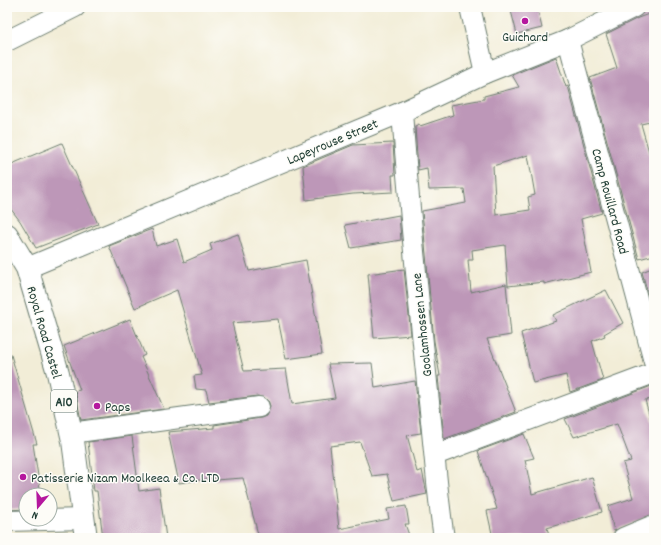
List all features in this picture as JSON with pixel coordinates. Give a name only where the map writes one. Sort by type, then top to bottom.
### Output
[{"type":"main road","name":"A10","points":[[7,234],[27,268]]},
{"type":"main road","name":"Royal Road Castel","points":[[27,268],[58,373],[71,433],[84,529]]},
{"type":"street","points":[[7,41],[75,7]]},
{"type":"street","points":[[470,7],[485,73]]},
{"type":"street","name":"Lapeyrouse Street","points":[[27,268],[402,112],[485,73],[568,40],[634,7]]},
{"type":"street","name":"Camp Rouillard Road","points":[[568,40],[654,362]]},
{"type":"street","name":"Goolamhossen Lane","points":[[402,112],[412,245],[435,455],[439,509],[444,538]]},
{"type":"street","points":[[435,455],[654,373]]},
{"type":"street","points":[[71,433],[259,407]]},
{"type":"street","points":[[7,521],[84,529]]},
{"type":"street","points":[[623,538],[654,525]]},
{"type":"building","points":[[510,7],[537,7],[542,28],[517,34]]},
{"type":"building","points":[[654,12],[654,121],[641,124],[651,159],[654,158],[654,255],[639,259],[590,78],[617,68],[606,34],[638,18]]},
{"type":"building","points":[[556,57],[566,87],[568,86],[602,213],[581,219],[591,272],[544,284],[544,282],[508,286],[505,245],[472,250],[473,260],[468,260],[471,292],[506,284],[511,335],[487,339],[516,412],[444,439],[438,376],[440,376],[434,341],[422,211],[466,203],[464,189],[429,190],[427,168],[418,170],[415,126],[419,124],[420,126],[453,115],[451,105],[484,99],[484,96],[519,87],[512,75]],"holes":[[[528,155],[535,195],[528,197],[530,210],[496,215],[493,166]]]},
{"type":"building","points":[[62,143],[98,224],[36,248],[20,221],[7,204],[7,166]]},
{"type":"building","points":[[393,143],[395,175],[392,175],[393,192],[353,194],[306,200],[303,166],[353,145]]},
{"type":"building","points":[[399,215],[401,240],[351,248],[345,225]]},
{"type":"building","points":[[152,229],[156,246],[177,239],[184,262],[212,250],[210,244],[238,234],[249,271],[306,260],[322,354],[286,359],[278,319],[232,323],[244,371],[286,369],[292,404],[335,398],[328,364],[372,363],[375,388],[415,381],[421,433],[407,435],[417,472],[422,470],[427,494],[394,501],[387,474],[372,476],[360,442],[330,446],[339,529],[389,519],[387,509],[406,506],[409,524],[405,524],[410,538],[259,538],[243,478],[215,480],[215,478],[179,483],[168,432],[214,428],[214,425],[261,418],[266,416],[270,406],[268,400],[258,396],[209,402],[206,390],[196,389],[194,376],[202,375],[177,290],[135,308],[109,246]]},
{"type":"building","points":[[654,267],[654,316],[642,272]]},
{"type":"building","points":[[404,269],[411,335],[374,338],[368,274]]},
{"type":"building","points":[[606,290],[623,323],[604,334],[605,336],[592,341],[603,380],[570,392],[566,375],[533,383],[521,333],[556,321],[553,315]]},
{"type":"building","points":[[130,319],[145,355],[141,357],[164,409],[81,420],[75,391],[80,390],[64,346]]},
{"type":"building","points":[[11,355],[37,444],[33,444],[40,487],[18,487],[18,509],[7,510],[7,356]]},
{"type":"building","points":[[654,385],[654,399],[645,400],[654,431],[654,514],[614,531],[608,506],[633,498],[623,463],[631,461],[617,424],[574,437],[565,419]]},
{"type":"building","points":[[524,434],[534,458],[525,460],[532,494],[592,477],[602,512],[547,528],[550,538],[493,538],[487,511],[497,509],[478,451]]},
{"type":"building","points":[[132,436],[139,491],[159,488],[166,538],[103,538],[97,491],[94,491],[88,442]]},
{"type":"place","name":"Guichard","points":[[525,21]]},
{"type":"place","name":"Paps","points":[[97,406]]},
{"type":"place","name":"Patisserie Nizam Moolkeea & Co. LTD","points":[[23,477]]}]
